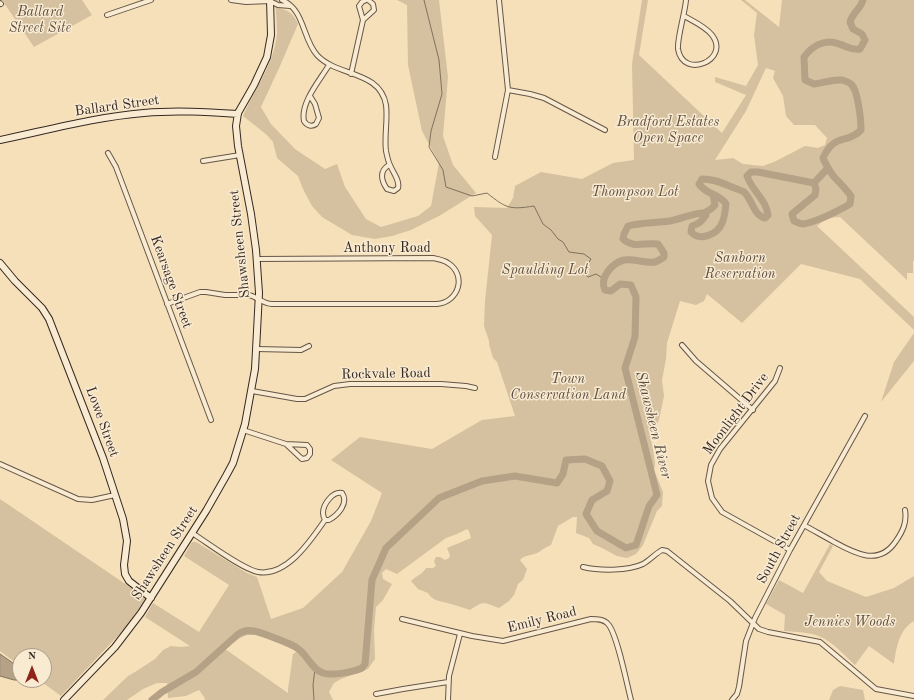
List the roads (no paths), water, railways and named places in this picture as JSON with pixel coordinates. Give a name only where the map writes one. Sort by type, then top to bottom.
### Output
[{"type":"main road","name":"Shawsheen Street","points":[[64,700],[123,638],[151,598],[230,470],[243,430],[252,391],[257,350],[259,300],[249,198],[240,155],[236,126],[238,114],[254,86],[267,57],[271,35],[271,0]]},
{"type":"main road","name":"Ballard Street","points":[[0,140],[84,122],[144,113],[166,111],[238,114]]},
{"type":"main road","name":"Lowe Street","points":[[0,263],[15,281],[42,308],[50,319],[123,519],[126,537],[125,574],[129,581],[151,598]]},
{"type":"street","points":[[107,15],[151,0]]},
{"type":"street","points":[[231,0],[246,2],[271,0],[278,5],[290,6]]},
{"type":"street","points":[[282,0],[298,13],[311,46],[315,52],[329,65],[366,79],[379,89],[383,96],[386,108],[385,146],[389,165],[399,184],[397,189],[394,191],[387,189],[382,179],[383,170],[389,165]]},
{"type":"street","points":[[351,74],[363,20],[359,6],[362,2],[367,0],[373,4],[374,10],[363,20]]},
{"type":"street","points":[[495,157],[508,90],[499,0]]},
{"type":"street","points":[[684,16],[709,31],[714,38],[716,44],[715,53],[712,58],[704,64],[689,64],[682,58],[679,52],[678,44],[686,0]]},
{"type":"street","points":[[310,96],[315,104],[319,116],[317,122],[312,126],[305,122],[303,114],[305,105],[310,96],[329,65]]},
{"type":"street","points":[[508,90],[544,98],[605,130]]},
{"type":"street","name":"Kearsage Street","points":[[108,153],[116,167],[210,420]]},
{"type":"street","points":[[203,161],[240,155]]},
{"type":"street","name":"Anthony Road","points":[[168,304],[200,292],[225,296],[253,296],[266,304],[442,303],[450,300],[455,295],[458,277],[456,272],[448,263],[433,258],[256,259]]},
{"type":"street","points":[[682,345],[696,361],[753,410]]},
{"type":"street","points":[[257,350],[301,350],[309,346]]},
{"type":"street","name":"Moonlight Drive","points":[[780,368],[776,382],[714,458],[708,478],[710,492],[715,504],[725,514],[790,550]]},
{"type":"street","name":"Rockvale Road","points":[[252,391],[305,399],[334,386],[350,384],[441,384],[475,388]]},
{"type":"street","name":"South Street","points":[[732,700],[737,694],[739,687],[744,648],[752,624],[790,550],[865,416]]},
{"type":"street","points":[[243,430],[286,444],[307,445],[310,449],[310,454],[307,458],[299,458],[286,444]]},
{"type":"street","points":[[0,464],[78,499],[92,500],[115,494]]},
{"type":"street","points":[[192,533],[250,569],[266,572],[278,570],[297,556],[315,535],[325,520],[329,520],[334,517],[341,509],[345,503],[342,493],[336,492],[327,502],[323,512],[325,520]]},
{"type":"street","points":[[804,526],[857,554],[872,556],[888,550],[897,540],[905,523],[905,510]]},
{"type":"street","points":[[583,568],[609,570],[625,568],[643,564],[662,550],[667,551],[730,601],[752,624],[759,629],[820,642],[876,689],[914,696]]},
{"type":"street","name":"Emily Road","points":[[402,619],[460,634],[485,639],[503,640],[590,619],[605,621],[612,628],[631,700]]},
{"type":"street","points":[[448,700],[448,682],[460,634]]},
{"type":"street","points":[[376,694],[448,682]]},
{"type":"waterway","points":[[424,0],[439,60],[442,94],[431,131],[429,147],[443,170],[446,187],[472,196],[487,193],[508,207],[519,208],[534,206],[543,224],[563,242],[569,252],[584,254],[591,259],[583,272],[588,277],[596,274],[604,279]]},
{"type":"waterway","name":"Shawsheen River","points":[[152,700],[162,692],[196,672],[237,635],[247,631],[254,631],[294,646],[301,651],[316,669],[323,673],[343,673],[362,668],[365,664],[372,580],[386,548],[439,498],[482,481],[515,476],[557,483],[563,474],[566,460],[585,459],[602,466],[610,481],[607,491],[592,500],[586,514],[597,531],[626,548],[636,545],[649,506],[657,495],[625,368],[635,337],[636,297],[631,285],[620,284],[611,291],[605,290],[605,276],[615,264],[624,260],[656,262],[664,257],[664,253],[658,244],[631,244],[623,239],[628,226],[670,221],[704,213],[706,215],[700,222],[692,226],[691,232],[695,235],[704,236],[717,230],[723,221],[726,204],[723,200],[702,188],[699,184],[702,179],[718,182],[744,192],[758,214],[765,218],[768,215],[765,204],[752,186],[747,176],[751,172],[758,172],[814,183],[816,189],[815,195],[792,214],[794,221],[803,224],[820,219],[850,204],[851,196],[833,176],[823,158],[832,145],[851,137],[861,130],[860,113],[856,92],[851,84],[842,80],[814,84],[805,80],[804,57],[815,46],[829,42],[834,42],[852,49],[860,49],[865,40],[862,34],[853,29],[850,22],[863,0]]},
{"type":"waterway","name":"Shawsheen River","points":[[814,183],[828,168]]},
{"type":"waterway","name":"Shawsheen River","points":[[704,213],[715,205],[713,194]]},
{"type":"waterway","points":[[314,700],[313,685],[315,669]]},
{"type":"park label","name":"Ballard Street Site","points":[[40,20]]},
{"type":"park label","name":"Bradford Estates Open Space","points":[[668,130]]},
{"type":"park label","name":"Thompson Lot","points":[[635,192]]},
{"type":"park label","name":"Sanborn Reservation","points":[[740,266]]},
{"type":"park label","name":"Spaulding Lot","points":[[545,270]]},
{"type":"park label","name":"Town Conservation Land","points":[[568,388]]},
{"type":"park label","name":"Jennies Woods","points":[[850,622]]}]
